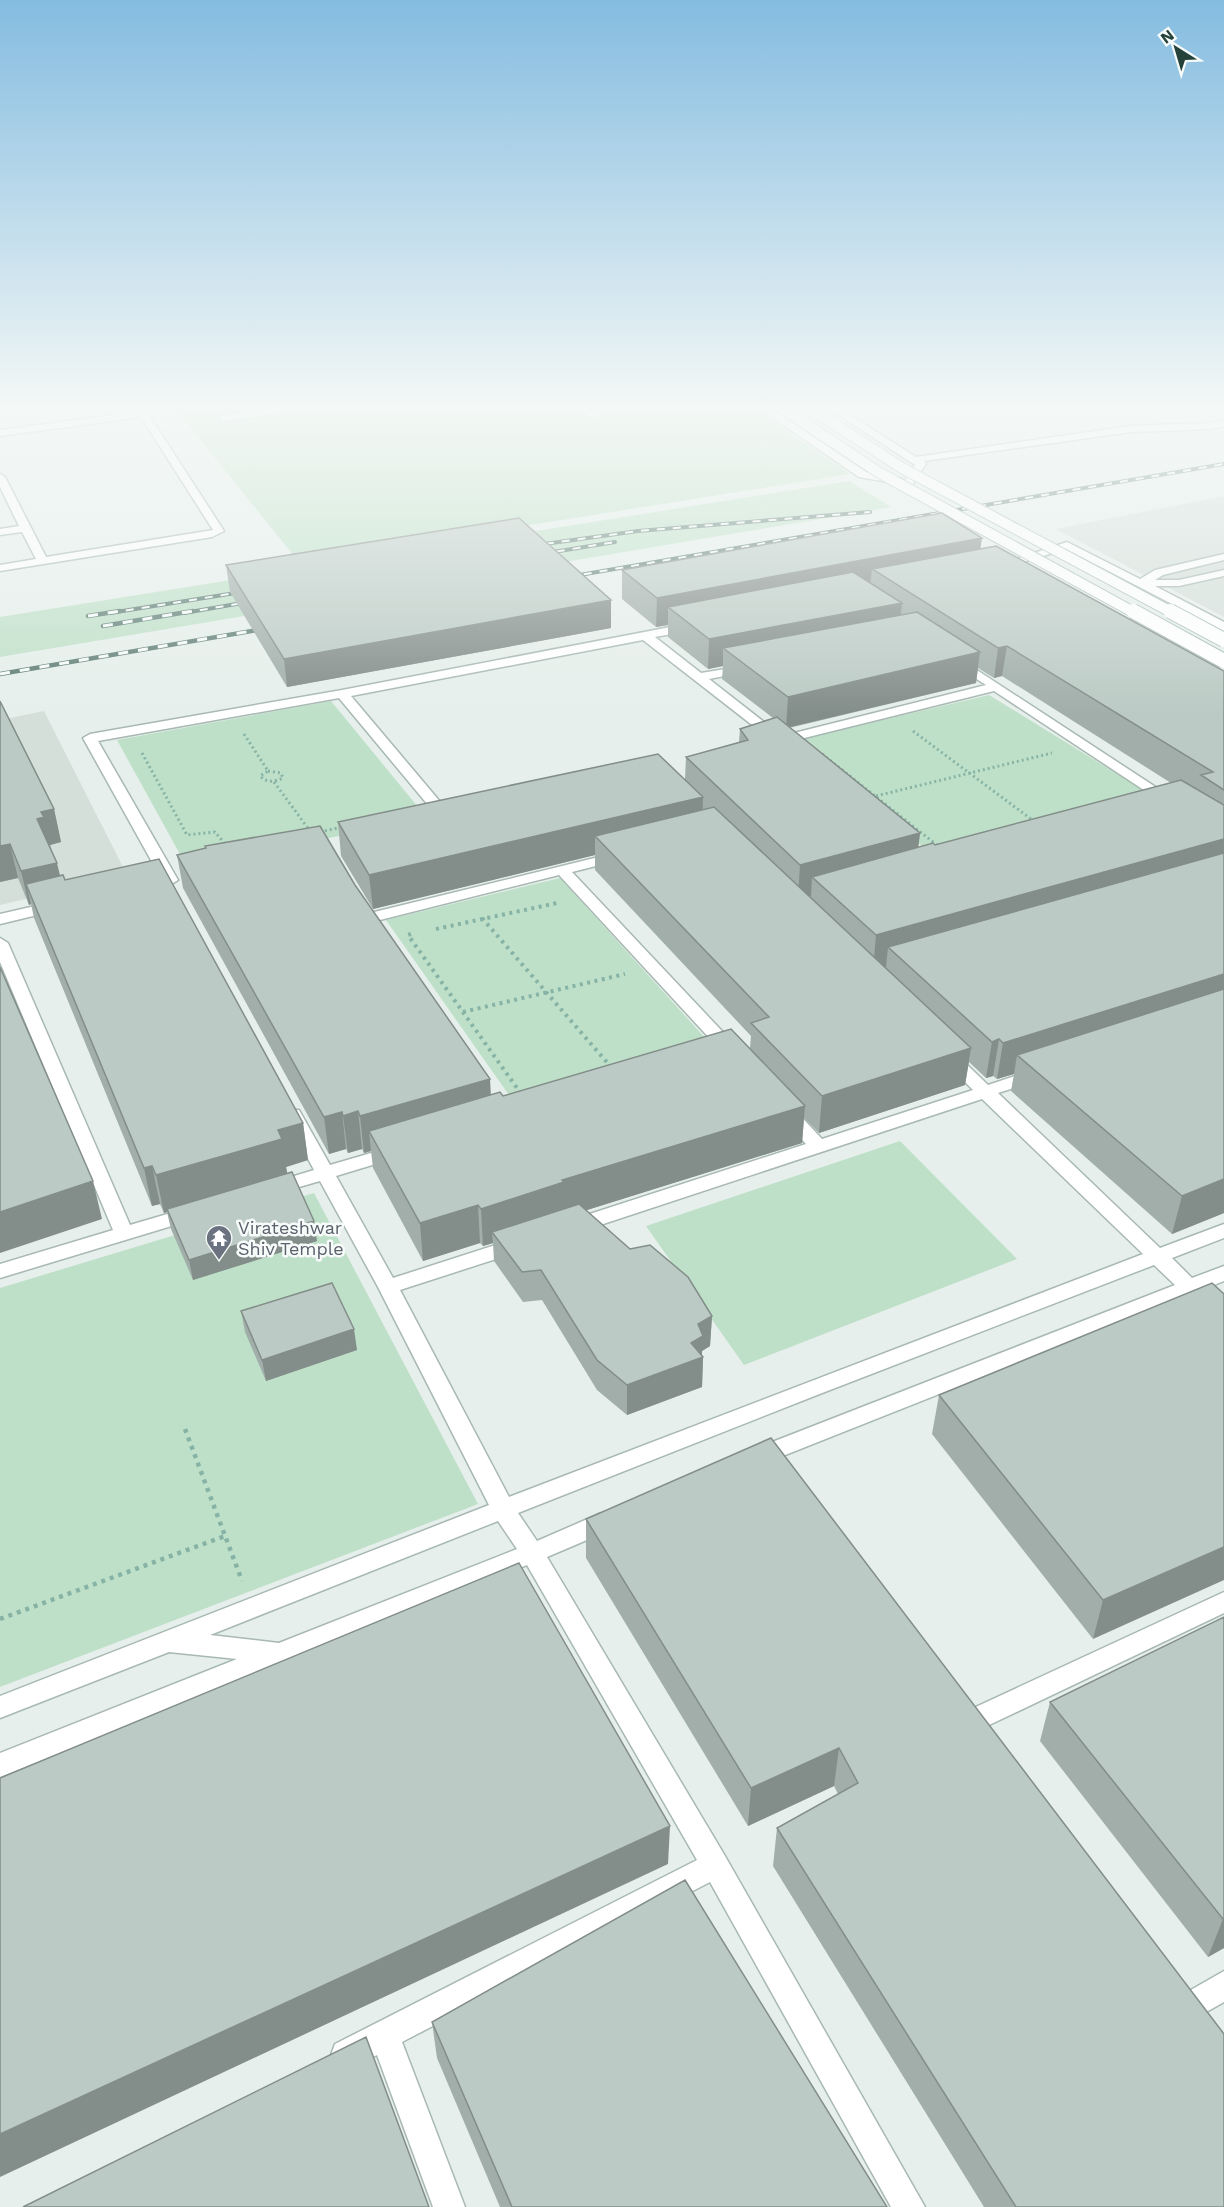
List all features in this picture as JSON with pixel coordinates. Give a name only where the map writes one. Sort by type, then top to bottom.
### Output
[{"type":"street","points":[[16,509],[43,562]]},
{"type":"street","points":[[0,568],[219,531],[205,509]]},
{"type":"street","points":[[946,509],[1224,661]]},
{"type":"street","points":[[979,509],[1224,640]]},
{"type":"street","points":[[0,532],[26,528]]},
{"type":"street","points":[[995,571],[1016,561],[1067,545],[1224,627]]},
{"type":"street","points":[[1141,583],[1159,572],[1224,557]]},
{"type":"street","points":[[1016,561],[1060,587]]},
{"type":"street","points":[[1141,583],[1179,583],[1224,573]]},
{"type":"street","points":[[180,900],[90,738],[342,694],[704,624]]},
{"type":"street","points":[[646,636],[785,744]]},
{"type":"street","points":[[946,654],[1174,804],[1148,807]]},
{"type":"street","points":[[698,677],[755,666]]},
{"type":"street","points":[[759,747],[785,744],[996,687]]},
{"type":"street","points":[[342,694],[451,824]]},
{"type":"street","points":[[381,937],[365,913],[639,852]]},
{"type":"street","points":[[562,870],[736,1056],[710,1058]]},
{"type":"street","points":[[0,920],[68,903]]},
{"type":"street","points":[[0,943],[8,984],[124,1234]]},
{"type":"street","points":[[935,1043],[1224,1320]]},
{"type":"street","points":[[557,1231],[1053,1069]]},
{"type":"street","points":[[771,1095],[818,1146]]},
{"type":"street","points":[[286,1099],[388,1287],[503,1509],[532,1553],[715,1865],[909,2207]]},
{"type":"street","points":[[258,1193],[412,1147]]},
{"type":"street","points":[[0,1271],[213,1206]]},
{"type":"street","points":[[0,1707],[503,1509],[1224,1232]]},
{"type":"street","points":[[388,1287],[535,1239]]},
{"type":"street","points":[[740,1464],[780,1459],[1224,1273]]},
{"type":"street","points":[[0,1765],[532,1553],[631,1511]]},
{"type":"street","points":[[976,1719],[1224,1602]]},
{"type":"street","points":[[166,1641],[281,1653]]},
{"type":"street","points":[[322,2067],[715,1865]]},
{"type":"street","points":[[1191,2004],[1224,1986]]},
{"type":"street","points":[[385,2036],[448,2207]]},
{"type":"path","points":[[232,714],[268,771]]},
{"type":"path","points":[[919,725],[908,727],[1038,824],[1031,826]]},
{"type":"path","points":[[815,748],[944,851]]},
{"type":"path","points":[[142,753],[187,835],[215,832],[230,850]]},
{"type":"path","points":[[875,796],[1053,753]]},
{"type":"path","points":[[268,771],[281,773],[284,778],[274,782],[264,780],[260,776],[268,771]]},
{"type":"path","points":[[274,782],[312,833]]},
{"type":"path","points":[[302,835],[345,826]]},
{"type":"path","points":[[429,930],[556,902],[564,910]]},
{"type":"path","points":[[482,918],[614,1072]]},
{"type":"path","points":[[418,932],[408,935],[526,1100]]},
{"type":"path","points":[[463,1012],[625,974],[618,966]]},
{"type":"path","points":[[185,1429],[243,1584]]},
{"type":"path","points":[[0,1619],[225,1536]]},
{"type":"shaded area","points":[[1158,509],[1224,509],[1224,617],[1056,529]]},
{"type":"shaded area","points":[[44,711],[127,875],[0,905],[0,720]]},
{"type":"green space","points":[[256,509],[631,509],[299,562]]},
{"type":"green space","points":[[674,509],[879,509],[0,657],[0,617]]},
{"type":"green space","points":[[989,695],[1158,799],[938,859],[793,741]]},
{"type":"green space","points":[[331,701],[427,818],[187,867],[117,740]]},
{"type":"green space","points":[[560,878],[717,1051],[518,1108],[386,920]]},
{"type":"green space","points":[[900,1141],[1017,1259],[744,1365],[646,1226]]},
{"type":"green space","points":[[314,1193],[478,1504],[0,1687],[0,1288]]},
{"type":"building","points":[[942,513],[982,538],[657,598],[622,570]]},
{"type":"building","points":[[519,518],[611,600],[284,659],[226,565]]},
{"type":"building","points":[[996,546],[1224,671],[1224,790],[1201,775],[1213,772],[1007,646],[998,648],[872,569]]},
{"type":"building","points":[[853,572],[902,603],[709,639],[668,607]]},
{"type":"building","points":[[917,612],[980,652],[788,697],[723,648]]},
{"type":"building","points":[[0,701],[54,809],[41,812],[44,817],[37,819],[57,863],[21,871],[10,844],[0,846]]},
{"type":"building","points":[[777,717],[920,833],[800,865],[686,757],[748,740],[740,729]]},
{"type":"building","points":[[658,754],[703,797],[369,875],[338,822]]},
{"type":"building","points":[[1181,780],[1224,805],[1224,839],[876,935],[812,877],[933,843],[935,845]]},
{"type":"building","points":[[714,807],[971,1048],[822,1096],[751,1023],[769,1017],[595,836]]},
{"type":"building","points":[[320,826],[355,885],[490,1079],[360,1116],[358,1111],[343,1116],[342,1112],[324,1117],[177,855],[206,848],[205,846]]},
{"type":"building","points":[[1224,853],[1224,974],[1003,1043],[999,1039],[992,1042],[888,947]]},
{"type":"building","points":[[159,859],[303,1123],[278,1130],[282,1139],[156,1175],[152,1166],[144,1168],[26,884],[63,875],[65,880]]},
{"type":"building","points":[[0,967],[93,1181],[0,1212]]},
{"type":"building","points":[[1224,989],[1224,1179],[1182,1196],[1017,1055]]},
{"type":"building","points":[[731,1029],[805,1106],[562,1180],[564,1182],[481,1209],[478,1205],[420,1223],[369,1131],[500,1092],[503,1096]]},
{"type":"building","points":[[292,1172],[314,1221],[189,1260],[167,1209]]},
{"type":"building","points":[[579,1204],[630,1249],[650,1245],[688,1277],[712,1316],[698,1324],[703,1336],[691,1343],[703,1357],[627,1385],[597,1360],[541,1270],[522,1272],[492,1232]]},
{"type":"building","points":[[332,1283],[354,1329],[262,1360],[241,1311]]},
{"type":"building","points":[[1212,1283],[1224,1294],[1224,1547],[1103,1600],[939,1395]]},
{"type":"building","points":[[771,1438],[1224,2034],[1224,2207],[1016,2207],[777,1828],[858,1783],[839,1748],[751,1788],[586,1519]]},
{"type":"building","points":[[519,1563],[670,1826],[0,2134],[0,1778]]},
{"type":"building","points":[[1224,1617],[1224,1919],[1223,1919],[1050,1702]]},
{"type":"building","points":[[685,1880],[887,2207],[512,2207],[432,2022]]},
{"type":"building","points":[[366,2037],[429,2207],[23,2207]]},
{"type":"railway","points":[[568,577],[963,509]]},
{"type":"railway","points":[[530,546],[638,531],[870,512]]},
{"type":"railway","points":[[541,554],[615,542]]},
{"type":"railway","points":[[110,613],[248,591]]},
{"type":"railway","points":[[184,613],[254,601]]},
{"type":"railway","points":[[88,616],[120,611]]},
{"type":"railway","points":[[103,626],[193,611]]},
{"type":"railway","points":[[0,674],[269,628]]},
{"type":"place","name":"Virateshwar Shiv Temple","points":[[219,1261]]}]
